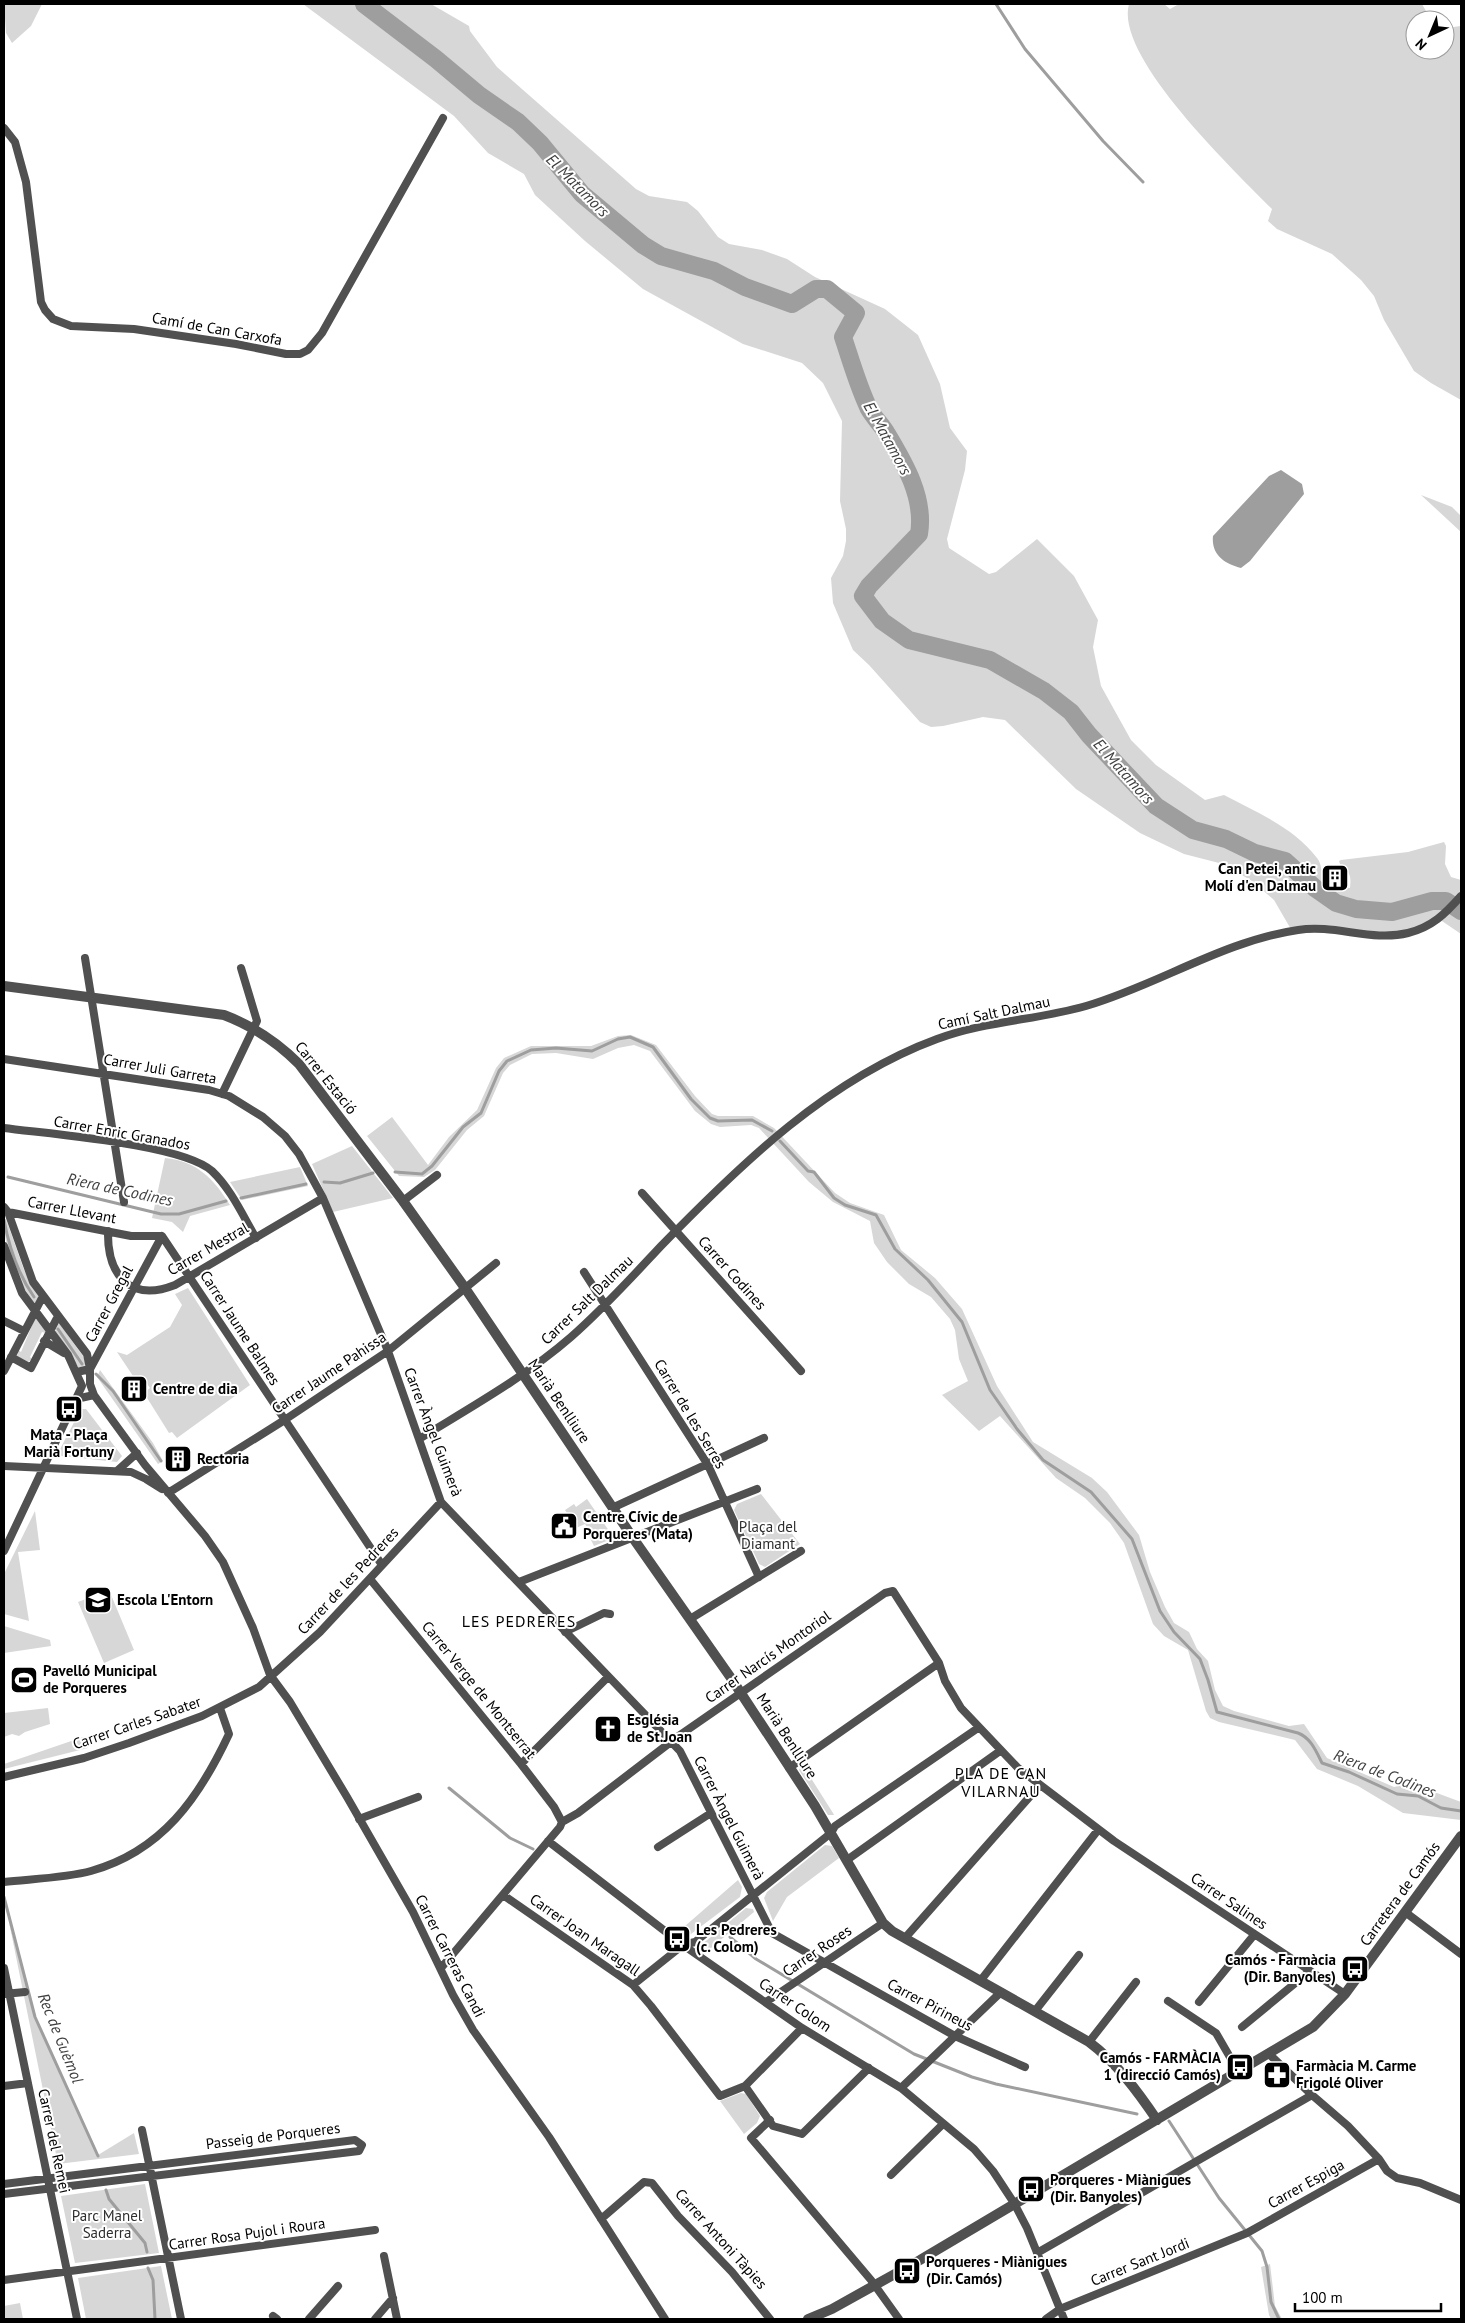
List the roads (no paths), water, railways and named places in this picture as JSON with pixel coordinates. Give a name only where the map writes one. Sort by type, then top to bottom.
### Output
[{"type":"street","name":"Camí de Can Carxofa","points":[[4,128],[15,142],[20,154],[26,182],[41,302],[53,319],[71,326],[134,329],[236,344],[286,354],[300,354],[308,350],[322,333],[443,118]]},
{"type":"street","name":"Camí Salt Dalmau","points":[[710,1198],[771,1142],[812,1108],[852,1080],[893,1058],[938,1039],[974,1028],[1087,1006],[1252,941],[1292,931],[1315,929],[1379,936],[1406,934],[1440,918],[1460,898]]},
{"type":"street","points":[[85,958],[124,1202]]},
{"type":"street","points":[[222,1094],[256,1021],[241,968]]},
{"type":"street","name":"Carrer Estació","points":[[4,986],[224,1015],[254,1028],[283,1048],[299,1064],[403,1201],[465,1288]]},
{"type":"street","name":"Carrer Juli Garreta","points":[[4,1059],[104,1073],[222,1094],[251,1108],[285,1136],[306,1165],[323,1198]]},
{"type":"street","name":"Carrer Enric Granados","points":[[4,1128],[180,1155],[204,1165],[220,1180],[229,1192],[256,1238]]},
{"type":"street","points":[[403,1201],[437,1175]]},
{"type":"street","name":"Carrer Codines","points":[[642,1193],[801,1371]]},
{"type":"street","name":"Carrer Mestral","points":[[134,1287],[146,1290],[160,1290],[175,1285],[323,1198]]},
{"type":"street","name":"Carrer Àngel Guimerà","points":[[323,1198],[388,1351],[441,1502],[608,1677],[672,1741],[680,1751],[772,1933],[824,1964]]},
{"type":"street","name":"Carrer Salt Dalmau","points":[[419,1439],[523,1374],[574,1335],[710,1198]]},
{"type":"street","points":[[6,1210],[28,1273],[86,1354],[90,1369],[90,1384],[94,1395],[168,1493]]},
{"type":"street","name":"Carrer Llevant","points":[[6,1210],[131,1236],[162,1236]]},
{"type":"street","points":[[108,1231],[108,1256],[114,1271],[120,1278],[134,1287]]},
{"type":"street","name":"Carrer Gregal","points":[[90,1369],[162,1236]]},
{"type":"street","name":"Carrer Jaume Balmes","points":[[162,1236],[190,1276],[283,1421],[382,1565]]},
{"type":"street","points":[[4,1246],[15,1281],[68,1355],[81,1381],[81,1390],[7,1537],[4,1551]]},
{"type":"street","name":"Carrer Jaume Pahissa","points":[[168,1493],[283,1421],[388,1351],[496,1263]]},
{"type":"street","name":"Carrer de les Serres","points":[[584,1272],[708,1465],[759,1577]]},
{"type":"street","name":"Marià Benlliure","points":[[465,1288],[612,1508],[741,1693],[831,1833],[883,1923],[905,1938],[1089,2042],[1120,2071],[1157,2120]]},
{"type":"street","points":[[4,1371],[43,1296]]},
{"type":"street","points":[[11,1357],[31,1368],[58,1316]]},
{"type":"street","points":[[4,1321],[24,1331]]},
{"type":"street","points":[[44,1341],[68,1355]]},
{"type":"street","points":[[77,1372],[90,1369]]},
{"type":"street","points":[[76,1399],[94,1395]]},
{"type":"street","points":[[612,1508],[764,1438]]},
{"type":"street","points":[[117,1471],[137,1453]]},
{"type":"street","points":[[4,1466],[131,1472],[168,1493]]},
{"type":"street","points":[[518,1582],[757,1490]]},
{"type":"street","name":"Carrer Carreras Candi","points":[[168,1493],[205,1536],[223,1562],[253,1628],[270,1675],[290,1702],[413,1912],[453,1996],[473,2030],[549,2137],[665,2319]]},
{"type":"street","name":"Carrer de les Pedreres","points":[[270,1675],[298,1653],[441,1502]]},
{"type":"street","points":[[690,1619],[801,1551]]},
{"type":"street","name":"Carrer Verge de Montserrat","points":[[370,1579],[521,1764],[554,1807],[562,1822]]},
{"type":"street","name":"Carrer Narcís Montoriol","points":[[441,1968],[548,1842],[562,1822],[578,1813],[672,1741],[885,1593],[893,1591],[939,1663]]},
{"type":"street","points":[[565,1632],[604,1613],[610,1614]]},
{"type":"street","points":[[789,1768],[939,1663]]},
{"type":"street","name":"Carrer Salines","points":[[939,1663],[945,1681],[961,1708],[1000,1751],[1040,1785],[1098,1830],[1345,1994]]},
{"type":"street","name":"Carrer Carles Sabater","points":[[4,1777],[107,1750],[179,1725],[220,1708],[259,1687],[270,1675]]},
{"type":"street","points":[[521,1764],[608,1677]]},
{"type":"street","points":[[4,1882],[90,1872],[139,1851],[158,1837],[194,1796],[214,1765],[229,1734],[220,1708]]},
{"type":"street","points":[[633,1985],[683,1945],[695,1942],[831,1833],[835,1826],[978,1728]]},
{"type":"street","points":[[847,1860],[1000,1751]]},
{"type":"street","points":[[905,1938],[1040,1785]]},
{"type":"street","points":[[359,1819],[418,1797]]},
{"type":"street","points":[[658,1847],[711,1812]]},
{"type":"street","points":[[981,1980],[1098,1830]]},
{"type":"street","name":"Carretera de Camós","points":[[808,2319],[832,2309],[875,2286],[1313,2027],[1345,1994],[1461,1836]]},
{"type":"street","name":"Carrer Colom","points":[[548,1842],[683,1945],[802,2028],[901,2088],[974,2149],[994,2171],[1014,2203],[1064,2319]]},
{"type":"street","name":"Carrer Joan Maragall","points":[[503,1895],[633,1985],[652,2006],[720,2096],[745,2086]]},
{"type":"street","points":[[1405,1912],[1461,1954]]},
{"type":"street","name":"Carrer Roses","points":[[766,2002],[883,1923]]},
{"type":"street","points":[[1199,2002],[1254,1935]]},
{"type":"street","points":[[1034,2011],[1079,1955]]},
{"type":"street","name":"Carrer Pirineus","points":[[824,1964],[955,2036],[1025,2066]]},
{"type":"street","name":"Carrer del Remei","points":[[4,1968],[6,1994],[28,2083],[77,2319]]},
{"type":"street","points":[[1242,2027],[1310,1972]]},
{"type":"street","points":[[1089,2042],[1136,1982]]},
{"type":"street","points":[[6,1994],[25,1992]]},
{"type":"street","points":[[901,2088],[1001,1992]]},
{"type":"street","points":[[1168,2001],[1216,2033],[1238,2071]]},
{"type":"street","points":[[802,2028],[745,2086],[773,2126],[802,2134],[869,2068]]},
{"type":"street","points":[[1269,2054],[1348,2126],[1379,2159],[1387,2171],[1397,2178],[1420,2183],[1461,2200]]},
{"type":"street","points":[[4,2086],[28,2083]]},
{"type":"street","points":[[1037,2254],[1312,2095]]},
{"type":"street","points":[[770,2120],[751,2138],[875,2286],[899,2319]]},
{"type":"street","points":[[891,2175],[943,2124]]},
{"type":"street","points":[[142,2130],[181,2319]]},
{"type":"street","name":"Passeig de Porqueres","points":[[4,2184],[355,2140],[362,2145],[359,2151],[4,2194]]},
{"type":"street","name":"Carrer Espiga","points":[[1247,2233],[1379,2159]]},
{"type":"street","name":"Carrer Antoni Tàpies","points":[[601,2219],[644,2182],[648,2182],[658,2188],[678,2216],[732,2272],[770,2319]]},
{"type":"street","name":"Carrer Rosa Pujol i Roura","points":[[4,2280],[375,2230]]},
{"type":"street","name":"Carrer Sant Jordi","points":[[1046,2319],[1060,2309],[1247,2233]]},
{"type":"street","points":[[384,2256],[397,2319]]},
{"type":"street","points":[[309,2319],[338,2286]]},
{"type":"street","points":[[375,2319],[393,2298]]},
{"type":"waterway","name":"El Matamors","points":[[364,4],[436,59],[479,95],[518,122],[540,143],[582,194],[643,245],[661,256],[714,271],[745,287],[792,304],[816,289],[827,289],[856,313],[843,337],[869,409],[885,431],[907,469],[919,507],[919,534],[869,586],[863,596],[882,621],[909,640],[990,660],[1044,691],[1071,712],[1089,735],[1156,806],[1193,830],[1226,839],[1255,853],[1285,861],[1316,889],[1336,903],[1356,909],[1392,912],[1432,901],[1446,901],[1461,911]]},
{"type":"waterway","points":[[996,4],[1025,49],[1103,141],[1143,182]]},
{"type":"waterway","name":"Riera de Codines","points":[[395,1172],[422,1174],[432,1166],[463,1127],[481,1113],[499,1071],[507,1061],[531,1050],[556,1048],[592,1051],[618,1039],[630,1037],[653,1047],[691,1099],[710,1118],[718,1121],[752,1120],[772,1131]]},
{"type":"waterway","name":"Riera de Codines","points":[[780,1141],[808,1171],[814,1172],[834,1198],[845,1205],[876,1215],[895,1249],[928,1280],[962,1322],[990,1390],[1017,1429],[1043,1460],[1091,1492],[1132,1539],[1160,1611],[1174,1632],[1200,1659],[1217,1712],[1303,1735],[1310,1742],[1322,1763],[1349,1772],[1397,1794],[1418,1796],[1441,1808],[1461,1811]]},
{"type":"waterway","name":"Riera de Codines","points":[[324,1182],[340,1183],[373,1173]]},
{"type":"waterway","name":"Riera de Codines","points":[[8,1177],[161,1214],[179,1214],[226,1201]]},
{"type":"waterway","name":"Riera de Codines","points":[[241,1198],[306,1184]]},
{"type":"waterway","name":"Rec de Guèmol","points":[[4,1220],[15,1260],[23,1279],[34,1297]]},
{"type":"waterway","name":"Rec de Guèmol","points":[[58,1329],[82,1364]]},
{"type":"waterway","name":"Rec de Guèmol","points":[[96,1374],[113,1391],[161,1461]]},
{"type":"waterway","points":[[449,1788],[510,1838],[533,1849]]},
{"type":"waterway","name":"Rec de Guèmol","points":[[4,1897],[35,2017],[98,2156]]},
{"type":"waterway","points":[[730,1937],[756,1959],[914,2054],[972,2077],[996,2084],[1137,2114]]},
{"type":"waterway","points":[[1169,2121],[1219,2198],[1262,2251],[1267,2267],[1271,2302],[1279,2319]]},
{"type":"waterway","name":"Rec de Guèmol","points":[[106,2190],[109,2199],[145,2243],[147,2252]]},
{"type":"waterway","name":"Rec de Guèmol","points":[[148,2268],[153,2280],[155,2319]]},
{"type":"place","name":"Can Petei, antic Molí d'en Dalmau","points":[[1335,878]]},
{"type":"place","name":"Centre de dia","points":[[134,1389]]},
{"type":"place","name":"Mata - Plaça Marià Fortuny","points":[[69,1409]]},
{"type":"place","name":"Rectoria","points":[[178,1459]]},
{"type":"place","name":"Centre Cívic de Porqueres (Mata)","points":[[564,1526]]},
{"type":"place","name":"Escola L'Entorn","points":[[98,1600]]},
{"type":"place","name":"Pavelló Municipal de Porqueres","points":[[24,1680]]},
{"type":"place","name":"Església de St.Joan","points":[[608,1729]]},
{"type":"place","name":"Les Pedreres (c. Colom)","points":[[677,1939]]},
{"type":"place","name":"Camós - Farmàcia (Dir. Banyoles)","points":[[1355,1969]]},
{"type":"place","name":"Camós - FARMÀCIA 1 (direcció Camós)","points":[[1240,2067]]},
{"type":"place","name":"Farmàcia M. Carme Frigolé Oliver","points":[[1277,2075]]},
{"type":"place","name":"Porqueres - Miànigues (Dir. Banyoles)","points":[[1031,2189]]},
{"type":"place","name":"Porqueres - Miànigues (Dir. Camós)","points":[[907,2271]]},
{"type":"district","name":"LES PEDRERES","points":[[519,1621]]},
{"type":"district","name":"PLA DE CAN VILARNAU","points":[[1001,1782]]},
{"type":"park label","name":"Plaça del Diamant","points":[[768,1536]]},
{"type":"park label","name":"Parc Manel Saderra","points":[[107,2224]]}]
